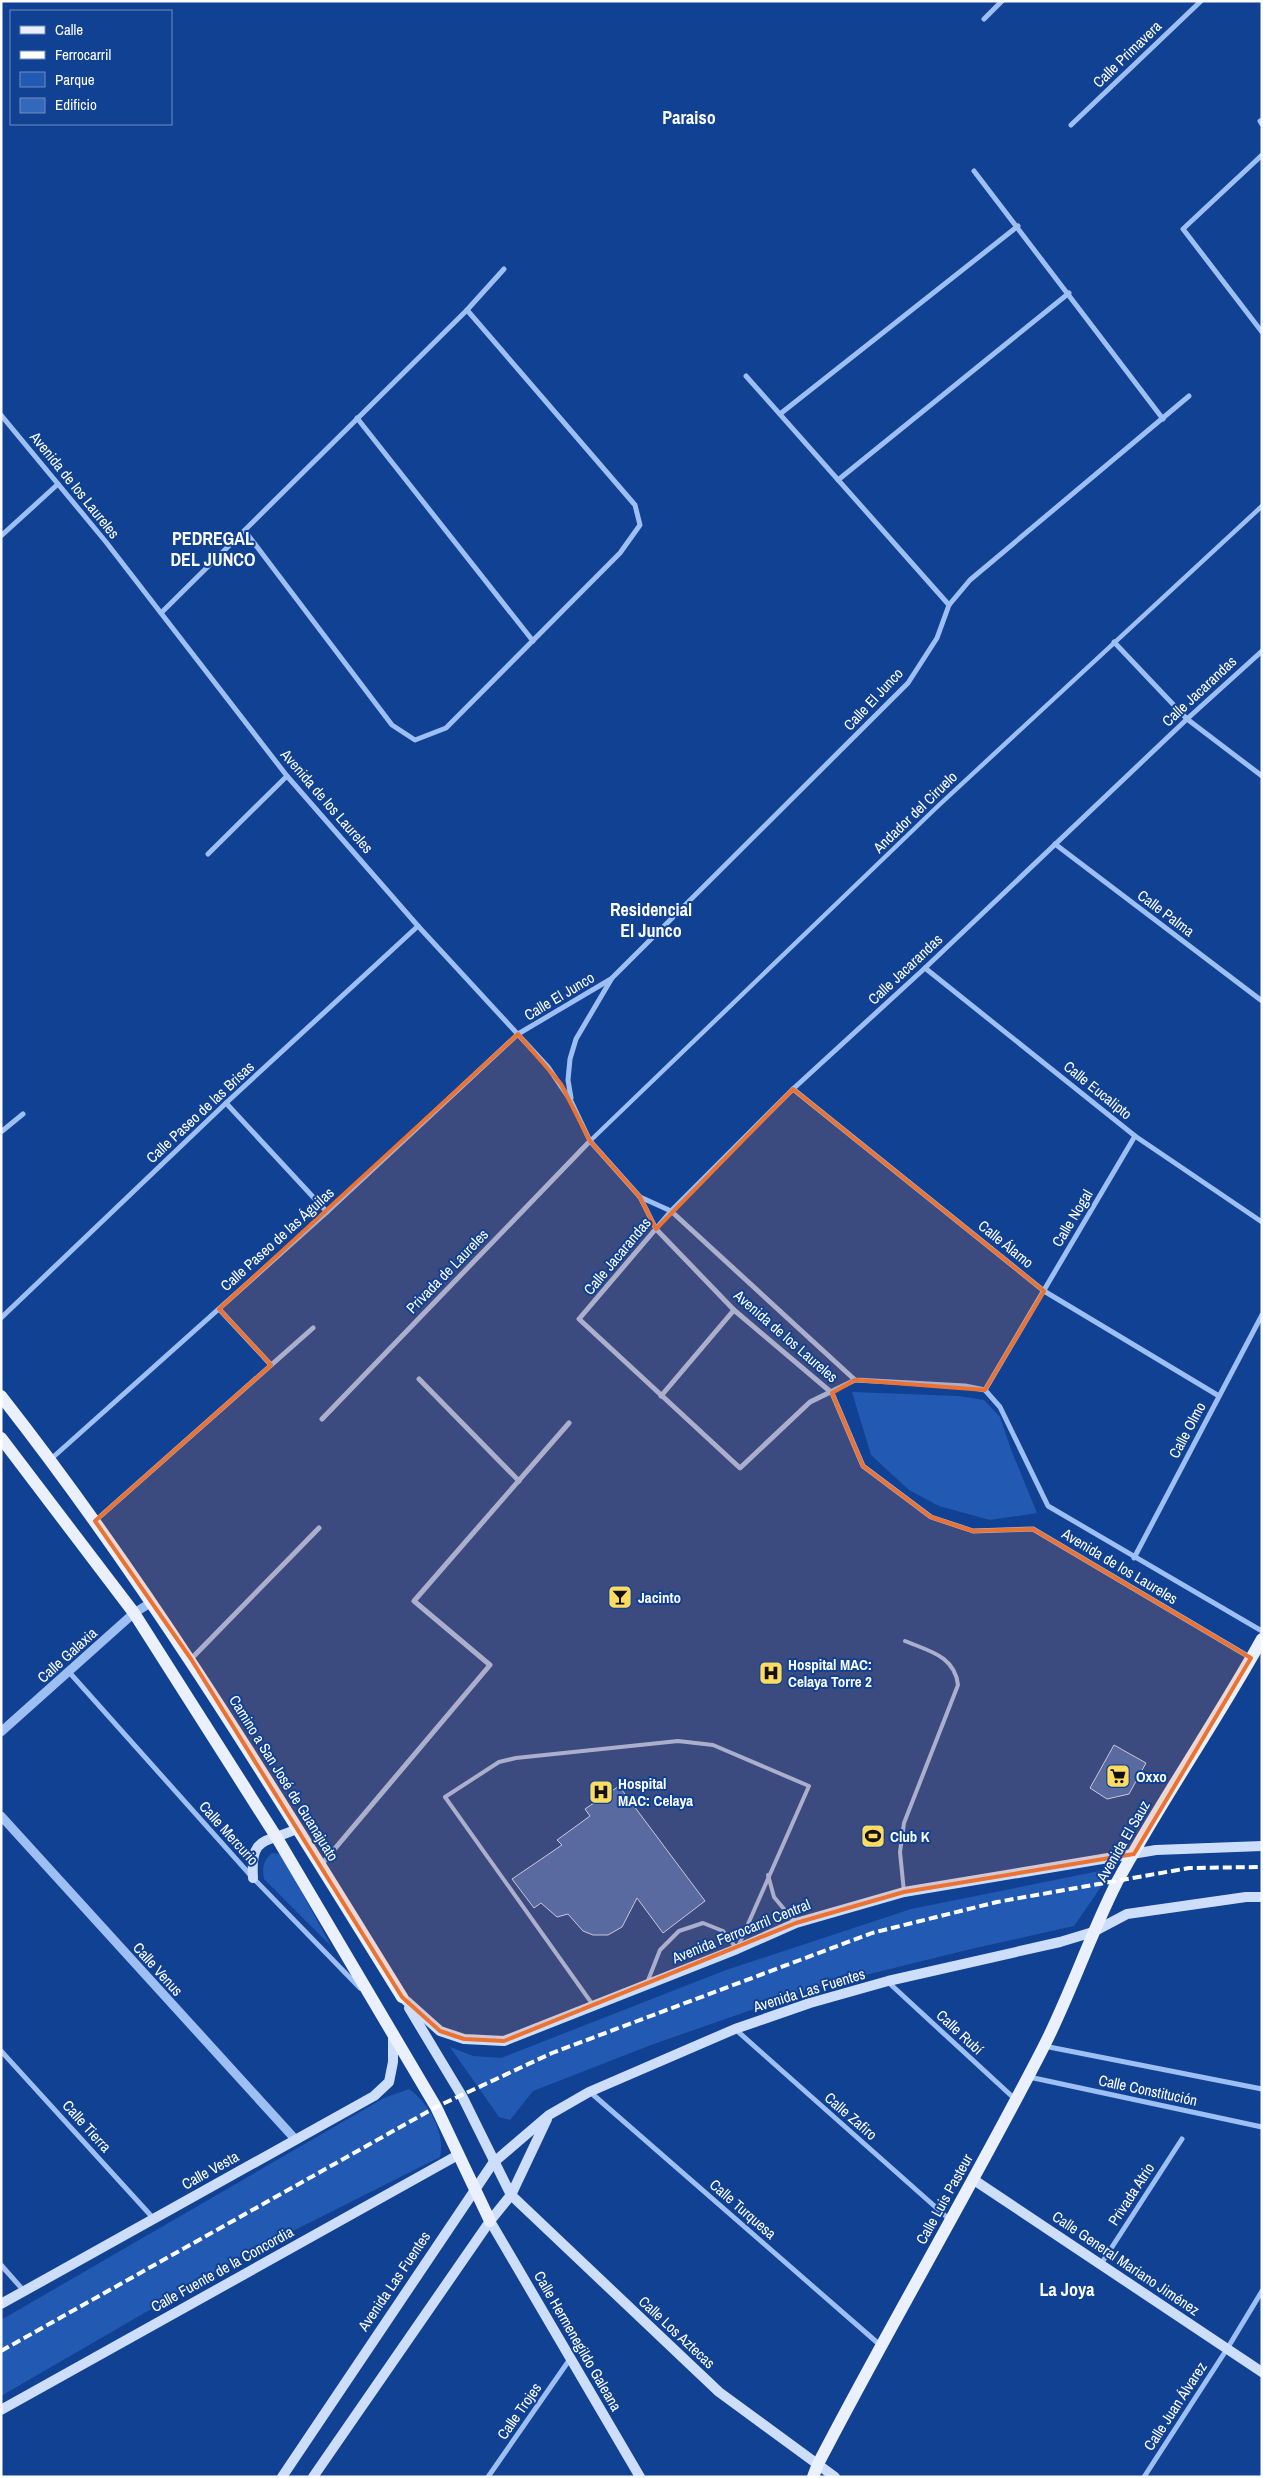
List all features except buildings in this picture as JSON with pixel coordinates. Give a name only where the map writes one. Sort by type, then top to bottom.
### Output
[{"type":"main road","name":"Camino a San José de Guanajuato","points":[[1,1396],[51,1459],[190,1659],[298,1829],[462,2096],[493,2163],[511,2195]]},
{"type":"main road","points":[[1,1438],[134,1613],[277,1838],[436,2107],[473,2190],[490,2221]]},
{"type":"main road","name":"Avenida El Sauz","points":[[1093,1932],[1134,1854],[1262,1639]]},
{"type":"main road","points":[[253,1878],[252,1861],[255,1848],[263,1841],[277,1838],[298,1829]]},
{"type":"main road","name":"Avenida Ferrocarril Central","points":[[402,1997],[440,2031],[464,2039],[504,2041],[737,1949],[796,1923],[904,1892],[1156,1850],[1262,1846]]},
{"type":"main road","points":[[1093,1932],[1127,1914],[1262,1896]]},
{"type":"main road","name":"Avenida Las Fuentes","points":[[282,2477],[473,2190],[493,2163],[549,2116],[589,2092],[734,2029],[810,2003],[888,1981],[1060,1942],[1093,1932]]},
{"type":"main road","name":"Calle Luis Pasteur","points":[[815,2471],[880,2345],[952,2221],[1029,2077],[1093,1932]]},
{"type":"main road","name":"Calle Vesta","points":[[1,2304],[374,2096],[389,2082],[393,2062],[393,2034]]},
{"type":"main road","points":[[313,2477],[490,2221],[511,2195],[549,2116]]},
{"type":"main road","name":"Calle Fuente de la Concordia","points":[[1,2410],[458,2155]]},
{"type":"main road","name":"Calle General Mariano Jiménez","points":[[974,2180],[1262,2372]]},
{"type":"main road","name":"Calle Los Aztecas","points":[[511,2195],[719,2392],[815,2471],[835,2477]]},
{"type":"main road","name":"Calle Hermenegildo Galeana","points":[[490,2221],[640,2477]]},
{"type":"street","points":[[984,19],[1002,1]]},
{"type":"street","name":"Calle Primavera","points":[[1071,125],[1200,1]]},
{"type":"street","points":[[1262,155],[1183,229],[1262,332]]},
{"type":"street","points":[[974,170],[1163,418]]},
{"type":"street","points":[[780,414],[1018,226]]},
{"type":"street","points":[[161,614],[467,310],[504,269]]},
{"type":"street","points":[[838,480],[1069,293]]},
{"type":"street","points":[[245,530],[392,725],[415,740],[446,728],[620,553],[640,525],[636,505],[467,310]]},
{"type":"street","points":[[746,376],[949,605]]},
{"type":"street","name":"Calle El Junco","points":[[518,1034],[612,978],[908,684],[937,638],[949,605],[970,580],[1190,396]]},
{"type":"street","name":"Avenida de los Laureles","points":[[1,414],[161,614],[287,776],[418,926],[548,1067],[571,1101],[590,1141],[640,1197],[656,1229],[734,1310],[832,1393],[863,1466],[931,1517],[973,1531],[1033,1529],[1251,1658]]},
{"type":"street","points":[[357,418],[533,641]]},
{"type":"street","points":[[1,536],[58,484]]},
{"type":"street","name":"Andador del Ciruelo","points":[[590,1141],[931,813],[1262,506]]},
{"type":"street","points":[[1114,642],[1187,719],[1262,776]]},
{"type":"street","name":"Calle Jacarandas","points":[[661,1396],[579,1319],[671,1211],[793,1089],[925,968],[1187,719],[1262,651]]},
{"type":"street","points":[[208,854],[287,776]]},
{"type":"street","name":"Calle Palma","points":[[1056,844],[1262,1001]]},
{"type":"street","name":"Calle Paseo de las Brisas","points":[[1,1318],[226,1104],[418,926]]},
{"type":"street","name":"Calle Eucalipto","points":[[925,968],[1135,1136],[1262,1222]]},
{"type":"street","name":"Calle El Junco","points":[[571,1101],[568,1080],[570,1059],[576,1039],[612,978]]},
{"type":"street","name":"Calle Paseo de las Águilas","points":[[51,1459],[327,1212],[518,1034]]},
{"type":"street","name":"Calle Álamo","points":[[793,1089],[1044,1291],[1219,1396]]},
{"type":"street","points":[[226,1104],[327,1212]]},
{"type":"street","points":[[1,1132],[24,1114]]},
{"type":"street","name":"Calle Nogal","points":[[985,1390],[1135,1136]]},
{"type":"street","name":"Privada de Laureles","points":[[322,1419],[590,1141]]},
{"type":"street","name":"Avenida de los Laureles","points":[[640,1197],[671,1211],[855,1380],[965,1386],[985,1390],[1000,1407],[1048,1506],[1134,1558],[1262,1631]]},
{"type":"street","points":[[219,1308],[271,1366]]},
{"type":"street","points":[[734,1310],[661,1396],[740,1468],[810,1402],[832,1393],[855,1380]]},
{"type":"street","name":"Calle Olmo","points":[[1134,1558],[1262,1315]]},
{"type":"street","points":[[95,1522],[313,1328]]},
{"type":"street","points":[[420,1379],[519,1481]]},
{"type":"street","points":[[320,1866],[490,1666],[414,1601],[569,1423]]},
{"type":"street","points":[[190,1659],[320,1528]]},
{"type":"street","name":"Calle Galaxia","points":[[1,1732],[134,1613],[152,1602]]},
{"type":"street","name":"Calle Mercurio","points":[[69,1672],[253,1878],[376,2004]]},
{"type":"street","name":"Calle Venus","points":[[1,1816],[295,2139]]},
{"type":"street","name":"Calle Rubí","points":[[888,1981],[1016,2100]]},
{"type":"street","name":"Calle Zafiro","points":[[734,2029],[952,2221]]},
{"type":"street","name":"Calle Constitución","points":[[1044,2046],[1262,2089]]},
{"type":"street","name":"Calle Tierra","points":[[1,2051],[154,2219]]},
{"type":"street","name":"Calle Constitución","points":[[1029,2077],[1262,2127]]},
{"type":"street","name":"Calle Turquesa","points":[[589,2092],[880,2345]]},
{"type":"street","name":"Privada Atrio","points":[[1101,2264],[1182,2139]]},
{"type":"street","points":[[1,2265],[24,2291]]},
{"type":"street","name":"Calle Juan Álvarez","points":[[1144,2477],[1262,2292]]},
{"type":"street","name":"Calle Trojes","points":[[488,2477],[570,2359]]},
{"type":"lane","points":[[904,1892],[900,1852],[904,1823],[958,1685],[957,1673],[950,1664],[938,1655],[905,1641]]},
{"type":"lane","points":[[593,2005],[445,1796],[492,1765],[516,1758],[678,1741],[713,1745],[809,1786],[768,1875],[737,1949],[723,1931],[703,1923],[679,1931],[660,1950],[646,1985]]},
{"type":"lane","points":[[768,1875],[774,1897],[796,1923]]},
{"type":"highlighted area","points":[[518,1034],[561,1084],[590,1141],[640,1197],[656,1229],[793,1089],[1044,1291],[985,1390],[855,1380],[832,1393],[863,1466],[931,1517],[973,1531],[1033,1529],[1251,1658],[1134,1854],[904,1892],[796,1923],[504,2041],[464,2039],[440,2031],[402,1997],[191,1659],[95,1521],[271,1365],[219,1309]]},
{"type":"green space","points":[[852,1392],[959,1396],[984,1400],[1000,1417],[1037,1513],[990,1520],[939,1506],[909,1490],[871,1455]]},
{"type":"green space","points":[[272,1853],[281,1854],[331,1946],[264,1879],[264,1864]]},
{"type":"green space","points":[[1114,1868],[1074,1926],[817,1987],[651,2045],[533,2091],[510,2120],[499,2117],[450,2047],[473,2056],[501,2058],[726,1970],[911,1909]]},
{"type":"green space","points":[[409,2089],[423,2102],[434,2119],[440,2138],[440,2157],[241,2257],[1,2396],[1,2320],[384,2098]]},
{"type":"railway","points":[[1,2351],[436,2107],[552,2053],[872,1933],[997,1902],[1189,1868],[1262,1867]]},
{"type":"place","name":"Jacinto","points":[[620,1597]]},
{"type":"place","name":"Hospital MAC: Celaya Torre 2","points":[[771,1673]]},
{"type":"place","name":"Oxxo","points":[[1118,1776]]},
{"type":"place","name":"Hospital MAC: Celaya","points":[[601,1792]]},
{"type":"place","name":"Club K","points":[[873,1836]]},
{"type":"district","name":"Paraiso","points":[[689,117]]},
{"type":"district","name":"PEDREGAL DEL JUNCO","points":[[213,548]]},
{"type":"district","name":"Residencial El Junco","points":[[651,920]]},
{"type":"district","name":"La Joya","points":[[1067,2289]]}]
